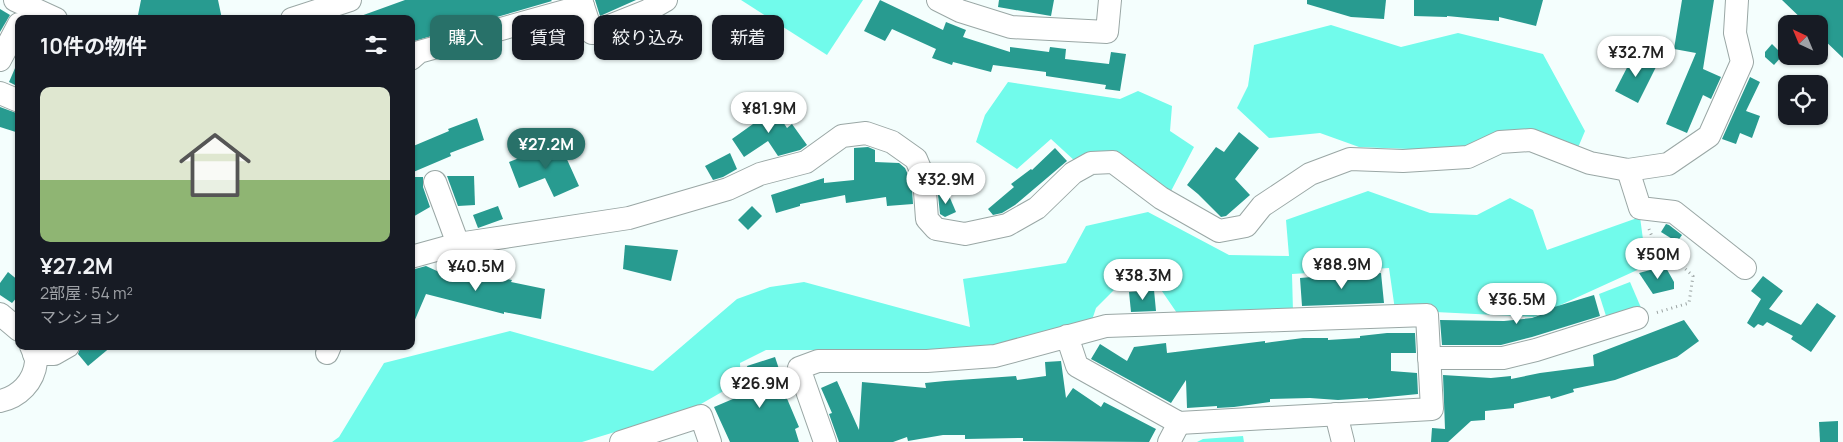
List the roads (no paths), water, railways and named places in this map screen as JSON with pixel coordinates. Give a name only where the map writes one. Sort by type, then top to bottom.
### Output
[{"type":"street","points":[[304,15],[350,0]]},
{"type":"street","points":[[415,55],[418,52],[582,3],[592,33],[647,11],[666,0]]},
{"type":"street","points":[[938,0],[960,10],[1011,27],[1107,32],[1110,0]]},
{"type":"street","points":[[415,256],[458,244],[629,218],[728,189],[760,174],[806,162],[842,136],[866,133],[892,142],[916,159],[924,178],[927,219],[936,229],[964,234],[1007,225],[1037,208],[1073,172],[1091,163],[1113,162],[1161,198],[1219,231],[1246,226],[1262,206],[1310,174],[1350,159],[1402,162],[1468,156],[1500,142],[1531,140],[1590,163],[1628,170],[1668,164],[1709,136],[1742,62],[1735,33],[1737,0]]},
{"type":"street","points":[[23,10],[41,15]]},
{"type":"street","points":[[0,60],[15,27]]},
{"type":"street","points":[[0,93],[15,99]]},
{"type":"street","points":[[1628,170],[1640,208],[1674,212],[1744,268]]},
{"type":"street","points":[[435,182],[458,244]]},
{"type":"street","points":[[0,314],[15,327]]},
{"type":"street","points":[[825,442],[799,368],[818,361],[928,361],[995,356],[1066,336],[1106,326],[1427,315],[1432,408],[1336,414],[1174,432],[1077,366],[1066,336]]},
{"type":"street","points":[[1429,358],[1503,358],[1536,350],[1637,318]]},
{"type":"street","points":[[0,401],[22,391],[32,378],[36,360],[33,350],[54,354],[61,350]]},
{"type":"street","points":[[1336,414],[1343,442]]},
{"type":"street","points":[[621,442],[701,416],[710,442]]}]
